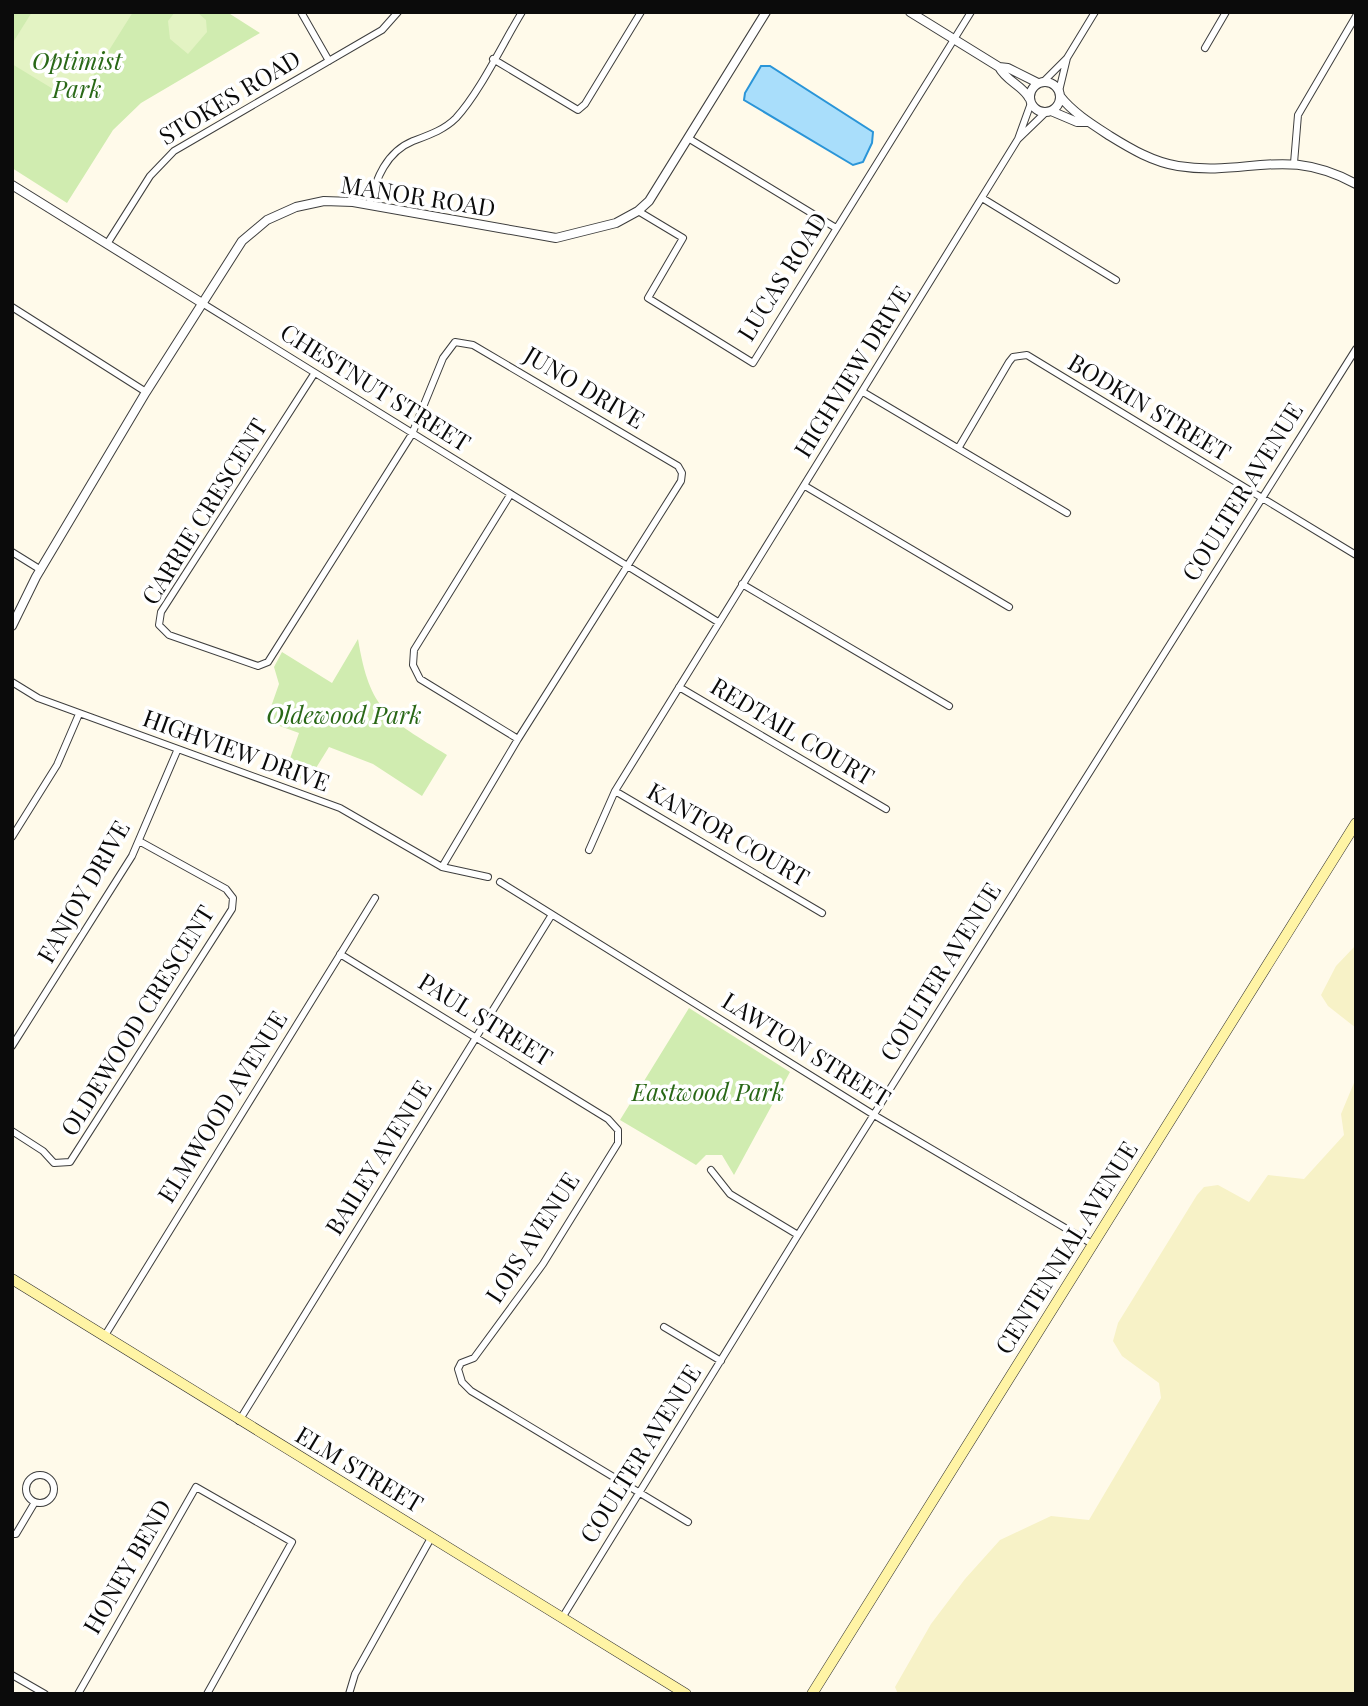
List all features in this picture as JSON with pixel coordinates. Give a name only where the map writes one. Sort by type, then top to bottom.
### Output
[{"type":"main road","name":"CENTENNIAL AVENUE","points":[[812,1694],[1356,823]]},
{"type":"main road","name":"ELM STREET","points":[[12,1279],[686,1694]]},
{"type":"street","points":[[301,12],[329,61]]},
{"type":"street","name":"STOKES ROAD","points":[[107,244],[150,176],[174,151],[382,30],[398,12]]},
{"type":"street","points":[[369,205],[377,178],[388,160],[410,142],[437,132],[456,118],[522,12]]},
{"type":"street","points":[[494,59],[578,110],[641,12]]},
{"type":"street","name":"MANOR ROAD","points":[[12,626],[41,570],[146,392],[231,255],[254,229],[296,207],[324,201],[369,205],[556,238],[616,223],[638,211],[649,201],[766,12]]},
{"type":"street","points":[[911,12],[999,67],[1037,110],[1077,122],[1088,122]]},
{"type":"street","name":"LUCAS ROAD","points":[[638,211],[683,238],[648,298],[754,363],[971,12]]},
{"type":"street","points":[[1030,101],[1031,89],[1067,58],[1095,12]]},
{"type":"street","points":[[1205,48],[1226,12]]},
{"type":"street","points":[[1294,163],[1298,115],[1356,16]]},
{"type":"street","points":[[1049,112],[1058,105],[1068,67],[1067,58]]},
{"type":"street","points":[[999,67],[1053,84],[1088,122],[1133,150],[1175,165],[1210,168],[1294,163],[1333,171],[1356,184]]},
{"type":"street","name":"HIGHVIEW DRIVE","points":[[718,622],[863,393],[1018,139],[1030,101]]},
{"type":"street","name":"HIGHVIEW DRIVE","points":[[1018,139],[1049,112]]},
{"type":"street","points":[[688,138],[836,228]]},
{"type":"street","name":"CHESTNUT STREET","points":[[12,185],[718,622]]},
{"type":"street","points":[[982,198],[1116,280]]},
{"type":"street","points":[[12,307],[146,392]]},
{"type":"street","name":"JUNO DRIVE","points":[[412,434],[447,349],[455,342],[465,342],[678,466],[682,479],[626,566]]},
{"type":"street","name":"COULTER AVENUE","points":[[562,1618],[874,1115],[1356,349]]},
{"type":"street","name":"BODKIN STREET","points":[[959,447],[1009,362],[1013,357],[1027,355],[1356,555]]},
{"type":"street","name":"CARRIE CRESCENT","points":[[314,374],[162,612],[159,625],[169,635],[258,666],[268,662],[412,434]]},
{"type":"street","points":[[863,393],[959,447],[1067,513]]},
{"type":"street","points":[[805,486],[1009,607]]},
{"type":"street","points":[[510,495],[414,650],[413,665],[420,679],[518,739]]},
{"type":"street","points":[[12,552],[41,570]]},
{"type":"street","points":[[442,867],[626,566]]},
{"type":"street","points":[[742,584],[949,706]]},
{"type":"street","points":[[589,850],[615,791],[718,622]]},
{"type":"street","name":"HIGHVIEW DRIVE","points":[[12,682],[38,698],[79,714],[340,808],[442,867],[488,877]]},
{"type":"street","name":"REDTAIL COURT","points":[[679,687],[886,809]]},
{"type":"street","points":[[12,837],[57,765],[79,714]]},
{"type":"street","name":"FANJOY DRIVE","points":[[12,1046],[139,841],[177,751]]},
{"type":"street","name":"KANTOR COURT","points":[[615,791],[822,913]]},
{"type":"street","name":"OLDEWOOD CRESCENT","points":[[12,1131],[43,1151],[54,1163],[70,1162],[232,909],[233,898],[226,889],[139,841]]},
{"type":"street","name":"LAWTON STREET","points":[[500,882],[874,1115],[1094,1245]]},
{"type":"street","name":"ELMWOOD AVENUE","points":[[104,1337],[375,898]]},
{"type":"street","name":"BAILEY AVENUE","points":[[239,1421],[551,916]]},
{"type":"street","name":"PAUL STREET","points":[[340,954],[608,1119]]},
{"type":"street","name":"LOIS AVENUE","points":[[608,1119],[618,1130],[618,1143],[543,1264],[474,1358],[461,1363],[458,1369],[463,1382],[471,1391],[640,1493]]},
{"type":"street","points":[[711,1170],[730,1194],[799,1235]]},
{"type":"street","points":[[664,1326],[721,1361]]},
{"type":"street","points":[[45,1476],[52,1481],[54,1492],[47,1502],[35,1502],[27,1494],[27,1484],[33,1477],[45,1476]]},
{"type":"street","name":"HONEY BEND","points":[[78,1694],[196,1488],[292,1542],[206,1694]]},
{"type":"street","points":[[640,1493],[688,1522]]},
{"type":"street","points":[[12,1534],[16,1534],[35,1502]]},
{"type":"street","points":[[349,1694],[355,1674],[431,1538]]},
{"type":"street","points":[[12,1675],[45,1694]]},
{"type":"shaded area","points":[[1356,945],[1356,1028],[1328,1006],[1321,995],[1336,966]]},
{"type":"shaded area","points":[[1356,1078],[1356,1694],[898,1694],[895,1687],[931,1624],[965,1579],[1000,1540],[1051,1516],[1089,1520],[1161,1398],[1159,1383],[1122,1356],[1113,1341],[1118,1323],[1197,1195],[1204,1187],[1218,1185],[1249,1202],[1268,1175],[1304,1179],[1344,1135],[1341,1114]]},
{"type":"green space","name":"Optimist Park","points":[[12,12],[227,12],[260,33],[141,103],[113,130],[67,203],[12,168]]},
{"type":"green space","points":[[32,12],[133,12],[76,103],[12,64],[12,44]]},
{"type":"green space","points":[[175,12],[197,12],[206,20],[207,32],[188,54],[170,39],[168,21]]},
{"type":"green space","name":"Oldewood Park","points":[[358,639],[369,683],[385,710],[410,732],[447,755],[422,796],[373,764],[329,747],[308,781],[285,773],[299,733],[266,721],[279,684],[274,667],[282,652],[332,683]]},
{"type":"green space","name":"Eastwood Park","points":[[689,1008],[790,1072],[734,1175],[722,1155],[706,1155],[696,1165],[620,1120]]},
{"type":"water","points":[[761,66],[770,66],[873,132],[872,143],[863,162],[853,165],[744,100],[745,93]]}]
